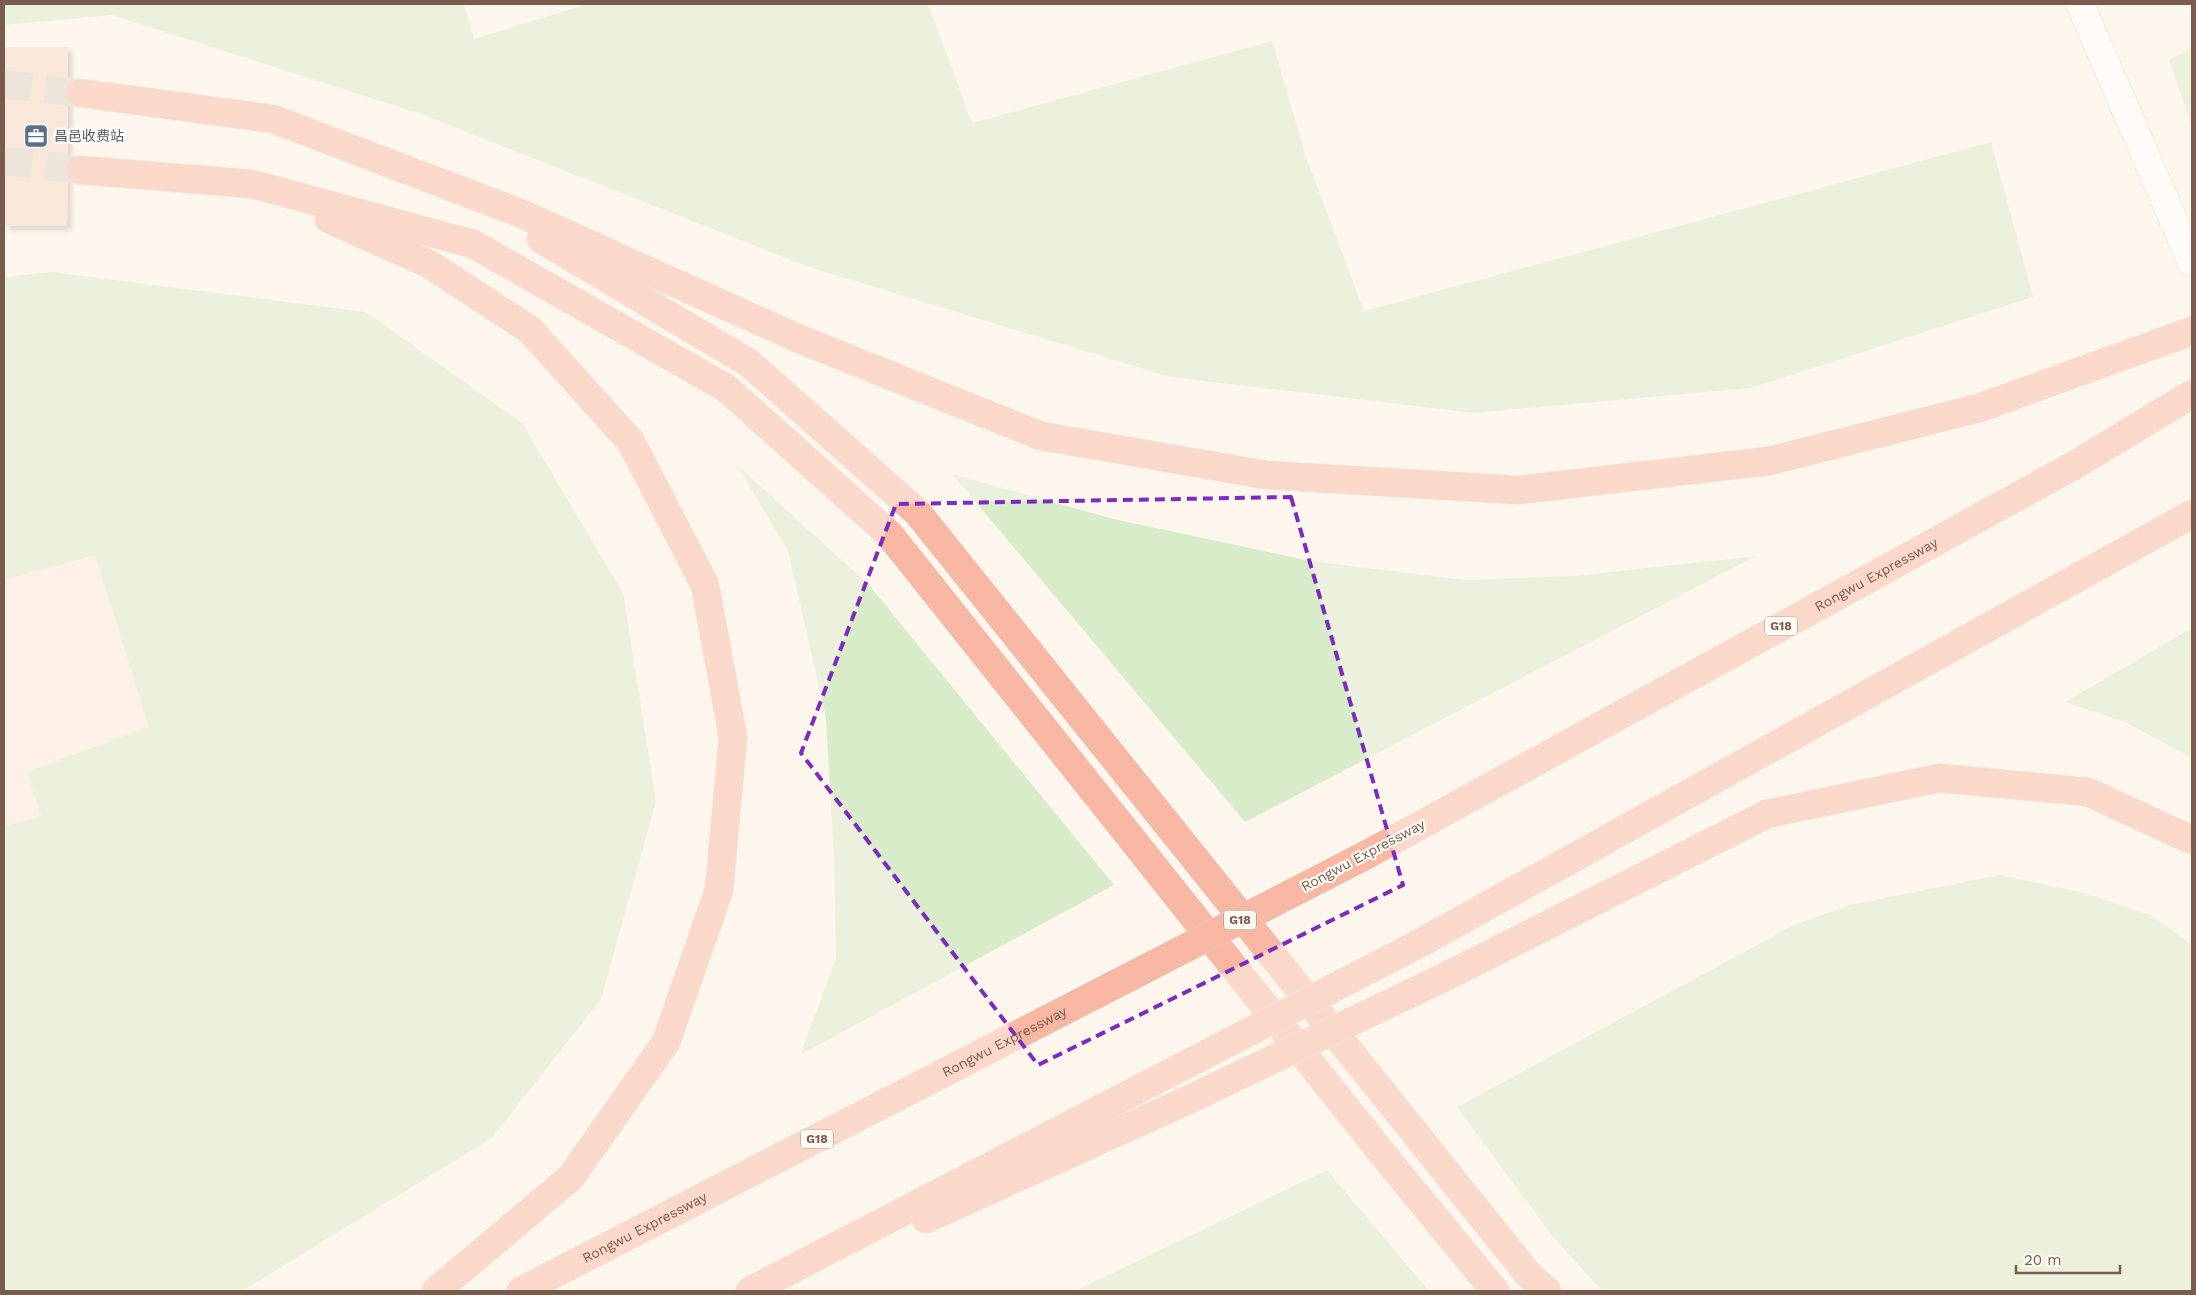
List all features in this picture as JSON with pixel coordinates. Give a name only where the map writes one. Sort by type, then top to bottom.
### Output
[{"type":"highway","points":[[80,93],[274,119],[520,213],[797,338],[1041,436],[1266,475],[1518,490],[1769,461],[1979,408],[2192,330]]},
{"type":"highway","points":[[274,119],[525,229],[749,363],[917,512],[1528,1274],[1547,1291]]},
{"type":"highway","points":[[80,170],[252,184],[473,244],[726,388],[888,534],[1385,1157],[1495,1291]]},
{"type":"highway","points":[[252,184],[429,264],[530,330],[631,442],[705,585],[733,737],[719,890],[666,1042],[570,1177],[436,1291]]},
{"type":"highway","name":"Rongwu Expressway","points":[[521,1291],[1368,854],[2073,466],[2192,394]]},
{"type":"highway","points":[[750,1291],[1422,942],[2192,514]]},
{"type":"highway","points":[[767,1291],[1188,1100],[1449,975],[1767,814],[1939,778],[2088,792],[2192,840]]},
{"type":"street","points":[[2080,4],[2192,263]]},
{"type":"highlighted area","points":[[1291,497],[1403,885],[1038,1065],[801,753],[896,504]]},
{"type":"shaded area","points":[[4,277],[200,766],[4,827]]},
{"type":"green space","points":[[4,4],[464,4],[474,39],[587,4],[928,4],[972,123],[1272,41],[1307,160],[1364,311],[1991,142],[2033,297],[1751,388],[1474,413],[1170,377],[806,266],[421,114],[112,15],[4,25]]},
{"type":"green space","points":[[2192,48],[2192,126],[2169,60]]},
{"type":"green space","points":[[52,272],[366,312],[522,423],[623,593],[656,801],[601,999],[492,1138],[242,1291],[4,1291],[4,827],[41,816],[27,772],[149,727],[95,555],[4,580],[4,277]]},
{"type":"green space","points":[[737,465],[869,585],[1114,885],[800,1055],[836,959],[834,857],[826,718],[788,551]]},
{"type":"green space","points":[[952,474],[1114,519],[1310,561],[1466,580],[1573,576],[1756,556],[1245,822]]},
{"type":"green space","points":[[2192,628],[2192,758],[2125,722],[2065,702]]},
{"type":"green space","points":[[2000,875],[2085,893],[2153,916],[2192,945],[2192,1291],[1602,1291],[1554,1238],[1457,1107],[1796,924],[1850,905]]},
{"type":"green space","points":[[1327,1170],[1429,1291],[1075,1291]]},
{"type":"building","name":"昌邑收费站","points":[[4,47],[68,47],[67,226],[4,226]]},
{"type":"tunnel","points":[[4,84],[80,93]]},
{"type":"tunnel","points":[[4,161],[80,170]]},
{"type":"place","name":"昌邑收费站","points":[[36,136]]}]
